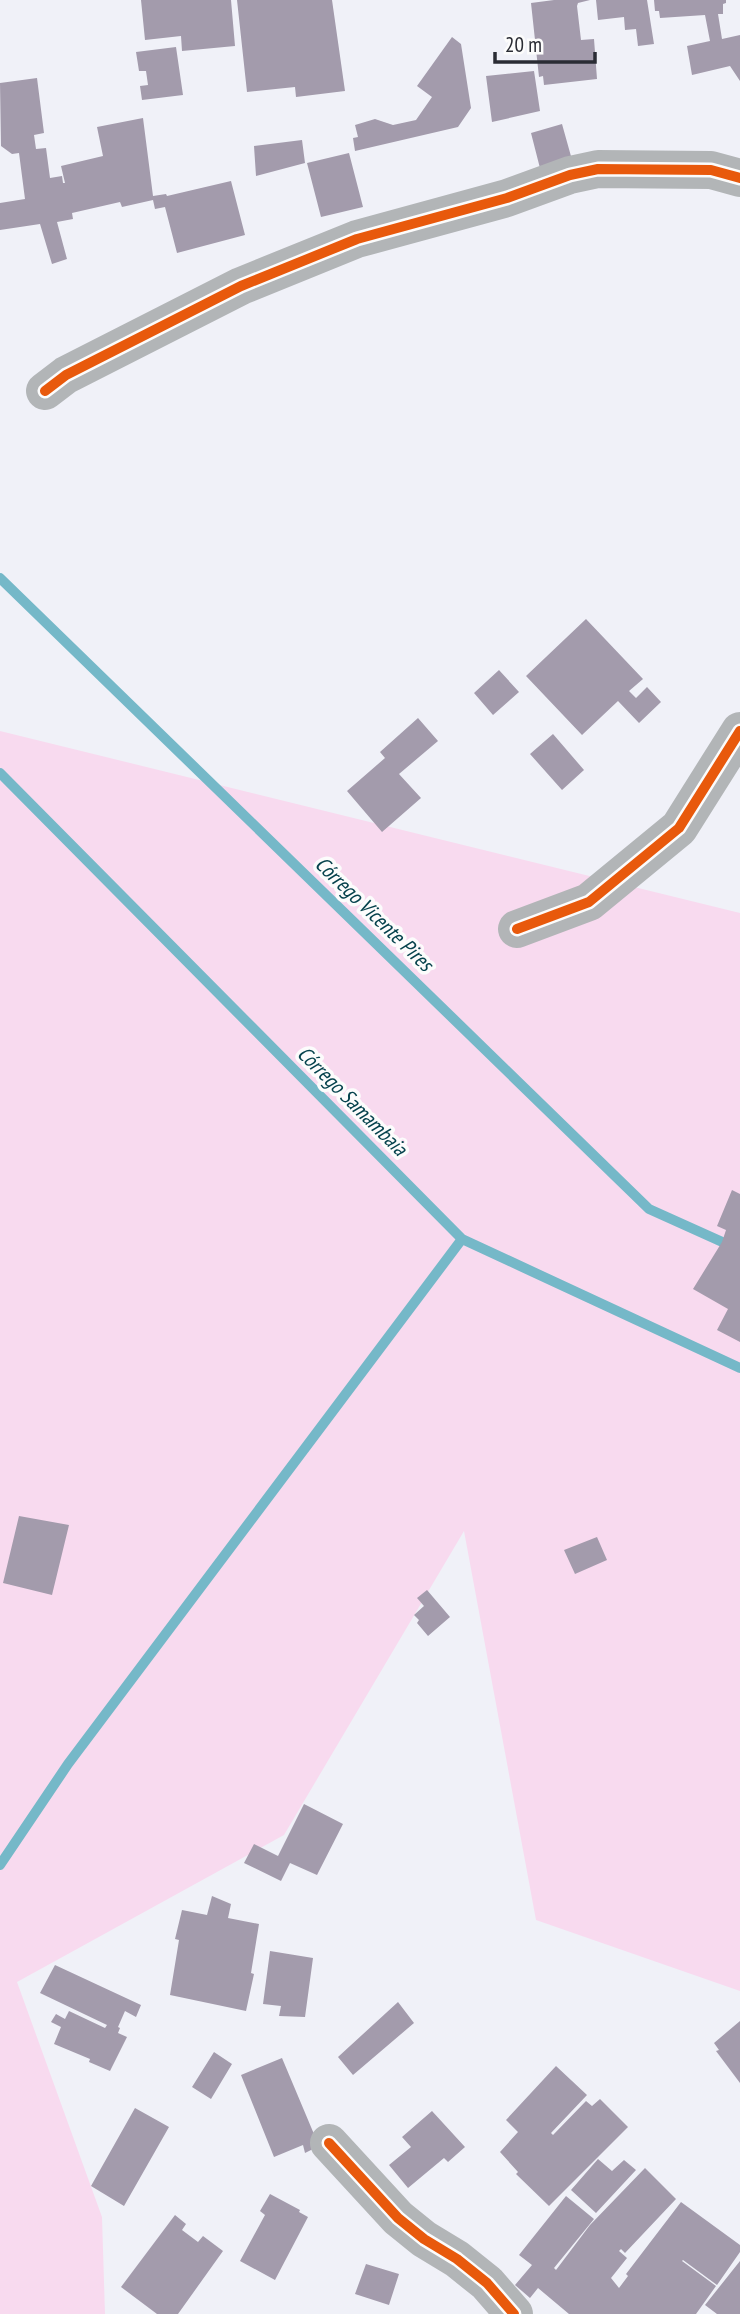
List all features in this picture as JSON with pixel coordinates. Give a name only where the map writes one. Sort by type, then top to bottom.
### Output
[{"type":"street","points":[[45,391],[66,375],[241,286],[357,239],[507,198],[598,169],[711,170],[740,178]]},
{"type":"street","points":[[517,929],[589,902],[679,828],[740,731]]},
{"type":"street","points":[[329,2143],[398,2218],[487,2283],[514,2314]]},
{"type":"shaded area","points":[[0,731],[740,913],[740,1991],[536,1920],[464,1531],[284,1835],[17,1982],[102,2217],[105,2314],[0,2314]]},
{"type":"building","points":[[141,0],[231,0],[235,46],[182,51],[181,36],[145,40]]},
{"type":"building","points":[[237,0],[332,0],[345,91],[296,97],[295,87],[247,92]]},
{"type":"building","points":[[590,0],[578,3],[577,6],[581,40],[594,39],[597,79],[544,85],[543,76],[539,77],[531,3]]},
{"type":"building","points":[[596,0],[647,0],[654,44],[638,46],[636,29],[625,30],[624,17],[598,20]]},
{"type":"building","points":[[654,0],[726,0],[723,14],[718,14],[722,39],[740,35],[740,81],[730,66],[692,75],[687,46],[710,41],[705,15],[660,18],[659,11],[655,11]]},
{"type":"building","points":[[452,37],[461,44],[471,108],[458,127],[355,151],[353,138],[358,137],[355,125],[375,119],[393,125],[416,120],[432,97],[417,86]]},
{"type":"building","points":[[176,47],[183,95],[142,100],[140,86],[148,85],[146,71],[139,71],[136,52]]},
{"type":"building","points":[[534,71],[540,111],[492,122],[486,76]]},
{"type":"building","points":[[37,78],[44,133],[34,135],[36,149],[46,148],[50,178],[62,176],[65,183],[61,166],[103,156],[97,127],[143,118],[153,196],[167,196],[231,181],[245,235],[177,253],[165,207],[155,209],[153,200],[122,207],[120,202],[72,213],[73,219],[57,222],[67,259],[52,264],[40,224],[0,230],[0,203],[25,199],[19,153],[12,154],[1,146],[0,83]]},
{"type":"building","points":[[562,124],[574,167],[542,176],[531,133]]},
{"type":"building","points":[[302,140],[305,163],[256,176],[254,146]]},
{"type":"building","points":[[349,153],[363,207],[321,217],[307,163]]},
{"type":"building","points":[[586,619],[643,679],[629,691],[636,698],[647,687],[661,702],[639,723],[618,701],[582,735],[526,676]]},
{"type":"building","points":[[499,670],[519,692],[493,715],[474,693]]},
{"type":"building","points":[[418,718],[438,741],[399,774],[421,798],[382,832],[347,791],[385,758],[380,752]]},
{"type":"building","points":[[553,734],[584,770],[562,790],[530,754]]},
{"type":"building","points":[[732,1190],[740,1194],[740,1342],[717,1330],[728,1309],[693,1289],[722,1242],[726,1230],[717,1226]]},
{"type":"building","points":[[19,1516],[69,1525],[52,1595],[3,1583]]},
{"type":"building","points":[[597,1537],[607,1560],[575,1574],[564,1550]]},
{"type":"building","points":[[427,1590],[450,1617],[428,1636],[414,1615],[424,1606],[417,1598]]},
{"type":"building","points":[[304,1804],[343,1824],[317,1875],[290,1863],[281,1881],[244,1863],[254,1844],[278,1856]]},
{"type":"building","points":[[212,1896],[231,1904],[228,1918],[259,1924],[251,1973],[254,1974],[246,2011],[170,1995],[179,1940],[175,1939],[182,1910],[207,1915]]},
{"type":"building","points":[[270,1951],[313,1958],[305,2017],[279,2016],[281,2006],[263,2004]]},
{"type":"building","points":[[55,1965],[141,2005],[136,2017],[125,2011],[118,2033],[127,2037],[110,2071],[89,2062],[90,2059],[54,2044],[61,2027],[51,2022],[56,2014],[65,2019],[69,2011],[105,2028],[107,2025],[40,1993]]},
{"type":"building","points":[[398,2002],[414,2023],[353,2075],[338,2057]]},
{"type":"building","points":[[740,2021],[740,2083],[716,2051],[719,2050],[714,2043]]},
{"type":"building","points":[[214,2052],[232,2064],[211,2099],[192,2087]]},
{"type":"building","points":[[282,2058],[319,2146],[305,2153],[303,2145],[274,2157],[241,2075]]},
{"type":"building","points":[[556,2066],[587,2095],[551,2133],[553,2135],[586,2101],[592,2106],[600,2099],[628,2127],[549,2206],[516,2174],[518,2172],[500,2152],[518,2132],[506,2120]]},
{"type":"building","points":[[135,2108],[169,2127],[124,2206],[91,2186]]},
{"type":"building","points":[[432,2111],[465,2147],[448,2162],[444,2158],[408,2188],[389,2165],[411,2147],[402,2137]]},
{"type":"building","points":[[598,2159],[612,2171],[624,2160],[636,2170],[596,2213],[571,2190]]},
{"type":"building","points":[[645,2168],[676,2199],[625,2253],[621,2249],[619,2251],[627,2258],[611,2278],[619,2288],[628,2276],[626,2274],[681,2202],[740,2245],[740,2252],[717,2285],[682,2261],[716,2286],[696,2314],[569,2314],[538,2288],[530,2298],[515,2285],[532,2265],[519,2255],[566,2196],[594,2219],[554,2268],[556,2270],[590,2225]]},
{"type":"building","points":[[270,2194],[308,2217],[275,2280],[240,2261],[265,2215],[260,2211]]},
{"type":"building","points":[[175,2215],[186,2224],[182,2230],[198,2242],[203,2236],[223,2251],[178,2314],[157,2314],[121,2287]]},
{"type":"building","points":[[740,2261],[740,2314],[717,2314],[705,2305]]},
{"type":"building","points":[[366,2264],[399,2274],[389,2305],[355,2294]]},
{"type":"waterway","name":"Córrego Vicente Pires","points":[[0,578],[649,1209],[740,1250]]},
{"type":"waterway","name":"Córrego Samambaia","points":[[0,773],[462,1239],[740,1368]]},
{"type":"waterway","points":[[0,1865],[68,1764],[462,1239]]},
{"type":"cycle path","points":[[45,391],[66,375],[241,286],[357,239],[507,198],[570,175],[598,169],[711,170],[740,178]]},
{"type":"cycle path","points":[[517,929],[589,902],[679,828],[740,731]]},
{"type":"cycle path","points":[[329,2143],[398,2218],[487,2283],[514,2314]]}]
